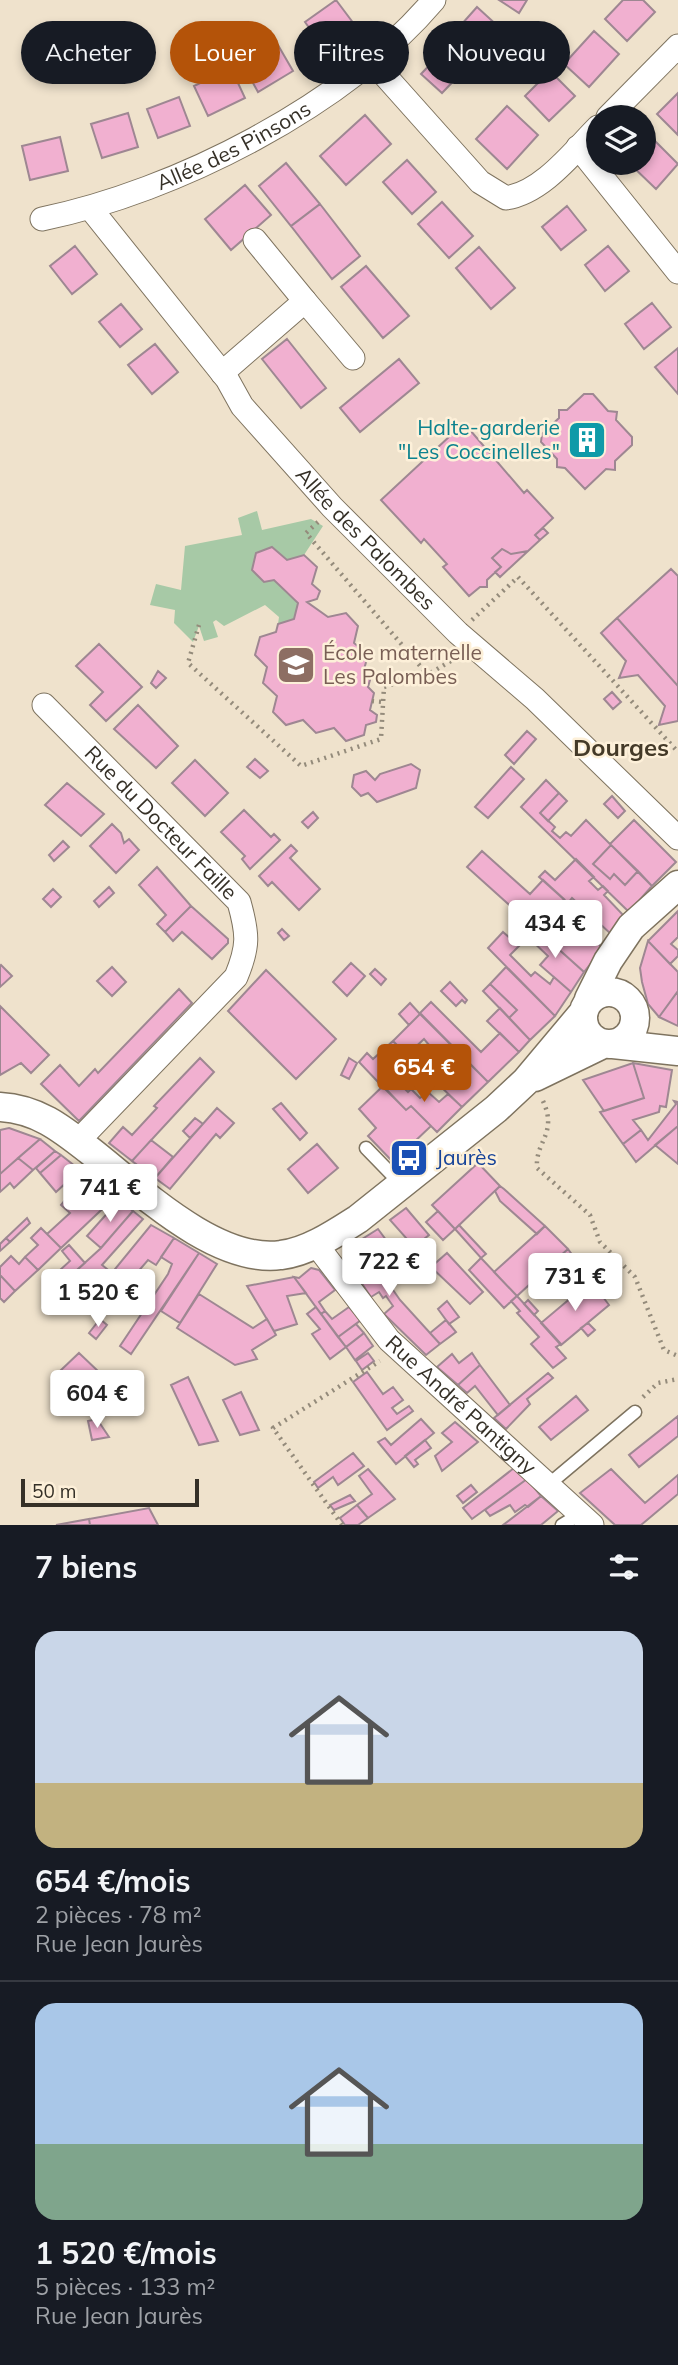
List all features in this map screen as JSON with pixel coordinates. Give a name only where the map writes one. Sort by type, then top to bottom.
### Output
[{"type":"street","name":"Allée des Pinsons","points":[[409,25],[434,0]]},
{"type":"street","points":[[620,105],[678,46]]},
{"type":"street","name":"Allée des Pinsons","points":[[42,219],[91,209],[199,165],[280,125],[342,84]]},
{"type":"street","points":[[393,84],[481,182],[506,198],[521,195],[586,139]]},
{"type":"street","points":[[578,147],[678,272]]},
{"type":"street","name":"Allée des Palombes","points":[[91,209],[222,373],[243,406],[308,481],[467,640],[535,699],[678,838]]},
{"type":"street","points":[[255,240],[353,358]]},
{"type":"street","points":[[222,373],[305,301]]},
{"type":"street","name":"Rue du Docteur Faille","points":[[44,705],[239,902],[248,933],[245,956],[236,977],[78,1141]]},
{"type":"street","points":[[0,1107],[35,1114],[54,1123],[160,1205],[228,1248],[266,1256],[284,1255],[314,1243],[358,1219],[526,1081],[586,1006],[620,941],[631,927],[678,885]]},
{"type":"street","points":[[526,1081],[608,1044],[632,1030],[625,965],[629,947],[647,915]]},
{"type":"street","points":[[586,1006],[609,991],[631,1007],[645,1026],[678,1048]]},
{"type":"street","points":[[586,1006],[584,1029],[589,1036],[608,1044],[678,1048]]},
{"type":"street","name":"Rue André Pantigny","points":[[314,1243],[330,1268],[398,1350],[548,1485],[578,1521]]},
{"type":"lane","points":[[366,1148],[401,1185]]},
{"type":"lane","points":[[548,1485],[635,1412]]},
{"type":"path","points":[[317,523],[306,533],[428,674]]},
{"type":"path","points":[[199,625],[188,663],[300,766],[381,739],[384,687],[428,674],[467,640],[518,577],[678,752]]},
{"type":"path","points":[[372,701],[383,702]]},
{"type":"path","points":[[526,1081],[548,1112],[547,1137],[536,1160],[537,1168],[590,1215],[600,1242],[635,1277],[664,1350],[678,1356]]},
{"type":"path","points":[[342,1525],[273,1428],[398,1350]]},
{"type":"path","points":[[635,1412],[644,1396],[658,1383],[678,1379]]},
{"type":"green space","points":[[257,511],[262,530],[311,519],[323,526],[304,555],[287,560],[272,547],[256,553],[252,570],[264,582],[274,580],[298,603],[294,619],[278,624],[279,617],[265,605],[224,626],[216,620],[213,622],[218,637],[204,641],[199,626],[193,642],[174,623],[175,610],[150,605],[156,584],[181,590],[185,546],[242,535],[238,518]]},
{"type":"building","points":[[336,0],[352,21],[306,21]]},
{"type":"building","points":[[499,0],[527,0],[519,13]]},
{"type":"building","points":[[623,0],[643,0],[655,12],[627,41],[605,19]]},
{"type":"building","points":[[477,7],[492,21],[465,21]]},
{"type":"building","points":[[594,31],[619,54],[589,87],[570,70],[570,57]]},
{"type":"building","points":[[280,48],[293,71],[280,79]]},
{"type":"building","points":[[238,84],[245,98],[208,116],[194,86]]},
{"type":"building","points":[[254,84],[271,84],[258,92]]},
{"type":"building","points":[[432,84],[451,84],[442,93]]},
{"type":"building","points":[[537,84],[563,84],[575,96],[549,121],[525,96]]},
{"type":"building","points":[[678,93],[678,135],[657,114]]},
{"type":"building","points":[[179,97],[190,126],[158,138],[147,109]]},
{"type":"building","points":[[507,106],[538,135],[507,169],[476,139]]},
{"type":"building","points":[[128,113],[138,147],[102,158],[91,124]]},
{"type":"building","points":[[365,115],[391,144],[346,185],[320,156]]},
{"type":"building","points":[[60,137],[68,171],[30,180],[22,146]]},
{"type":"building","points":[[656,142],[678,164],[656,189],[641,175],[656,175]]},
{"type":"building","points":[[407,160],[436,192],[412,214],[383,182]]},
{"type":"building","points":[[286,163],[320,204],[291,226],[259,186]]},
{"type":"building","points":[[245,185],[271,215],[231,250],[205,219]]},
{"type":"building","points":[[442,202],[473,236],[449,258],[418,224]]},
{"type":"building","points":[[320,204],[360,256],[332,279],[291,226]]},
{"type":"building","points":[[567,206],[586,230],[561,250],[542,227]]},
{"type":"building","points":[[75,246],[97,274],[72,294],[50,266]]},
{"type":"building","points":[[608,246],[629,271],[605,291],[585,265]]},
{"type":"building","points":[[479,247],[515,288],[491,309],[456,268]]},
{"type":"building","points":[[366,266],[409,316],[383,338],[341,287]]},
{"type":"building","points":[[652,303],[671,327],[644,349],[625,324]]},
{"type":"building","points":[[121,304],[142,329],[120,347],[99,322]]},
{"type":"building","points":[[287,339],[326,388],[301,408],[262,359]]},
{"type":"building","points":[[155,344],[178,372],[152,394],[128,365]]},
{"type":"building","points":[[678,348],[678,394],[655,367]]},
{"type":"building","points":[[399,359],[419,383],[360,432],[340,408]]},
{"type":"building","name":"Halte-garderie \"Les Coccinelles\"","points":[[584,394],[593,394],[608,411],[617,412],[616,420],[632,437],[632,445],[615,461],[615,470],[606,469],[585,489],[565,468],[557,467],[557,459],[541,442],[542,434],[559,418],[559,410],[567,410]]},
{"type":"building","points":[[464,423],[524,493],[527,490],[553,518],[535,535],[540,540],[528,551],[511,554],[502,549],[492,558],[501,567],[487,580],[487,587],[480,587],[469,596],[443,567],[447,564],[424,539],[421,543],[381,500]]},
{"type":"building","points":[[543,528],[548,533],[540,540],[535,535]]},
{"type":"building","points":[[272,547],[287,560],[304,555],[317,567],[312,584],[320,591],[317,599],[307,602],[328,617],[346,613],[358,626],[354,643],[368,655],[363,673],[370,680],[368,687],[374,693],[370,710],[377,715],[376,722],[366,725],[364,735],[346,741],[334,728],[316,733],[303,720],[286,725],[273,712],[277,696],[263,683],[267,667],[255,655],[260,637],[276,632],[278,624],[294,619],[298,603],[274,580],[264,582],[252,570],[256,553]]},
{"type":"building","points":[[502,549],[511,554],[528,551],[500,577],[495,572],[501,567],[492,558]]},
{"type":"building","points":[[671,569],[678,576],[678,686],[617,618]]},
{"type":"building","points":[[617,618],[678,686],[678,721],[659,725],[665,706],[638,675],[619,678],[626,661],[601,633]]},
{"type":"building","points":[[99,644],[142,687],[106,721],[90,705],[103,692],[76,666]]},
{"type":"building","points":[[158,671],[166,678],[156,688],[151,683]]},
{"type":"building","points":[[612,692],[621,702],[613,709],[604,699]]},
{"type":"building","points":[[138,705],[178,746],[156,768],[114,729]]},
{"type":"building","points":[[527,731],[536,739],[514,764],[505,755]]},
{"type":"building","points":[[255,759],[268,771],[260,778],[247,767]]},
{"type":"building","points":[[195,760],[228,793],[205,816],[172,783]]},
{"type":"building","points":[[411,764],[420,770],[416,788],[377,802],[368,793],[361,796],[352,787],[354,775],[366,771],[375,780],[380,774]]},
{"type":"building","points":[[511,767],[524,779],[488,818],[475,807]]},
{"type":"building","points":[[546,780],[559,793],[540,813],[555,827],[552,831],[560,838],[566,832],[571,836],[586,820],[611,845],[593,864],[610,879],[614,874],[625,885],[638,871],[652,886],[629,912],[521,807]]},
{"type":"building","points":[[67,783],[104,814],[81,836],[45,805]]},
{"type":"building","points":[[559,793],[567,801],[548,821],[540,813]]},
{"type":"building","points":[[612,796],[625,811],[618,818],[604,804]]},
{"type":"building","points":[[244,810],[271,837],[274,834],[280,840],[250,869],[242,859],[245,856],[221,832]]},
{"type":"building","points":[[313,812],[318,818],[308,828],[302,822]]},
{"type":"building","points":[[634,820],[676,862],[652,886],[610,844]]},
{"type":"building","points":[[112,824],[121,833],[124,843],[129,839],[139,850],[116,873],[90,846]]},
{"type":"building","points":[[63,841],[69,847],[54,861],[49,855]]},
{"type":"building","points":[[291,845],[297,851],[290,858],[320,889],[299,910],[272,882],[268,886],[259,876]]},
{"type":"building","points":[[611,845],[638,871],[625,885],[614,874],[610,879],[593,864]]},
{"type":"building","points":[[482,851],[530,894],[543,880],[564,899],[541,926],[549,933],[554,928],[565,938],[577,925],[603,948],[584,972],[467,867]]},
{"type":"building","points":[[576,859],[594,877],[589,881],[598,890],[603,886],[608,891],[604,895],[625,917],[612,935],[572,898],[568,903],[539,877],[545,871],[555,880]]},
{"type":"building","points":[[157,867],[191,906],[165,932],[157,924],[166,915],[139,885]]},
{"type":"building","points":[[109,887],[114,893],[99,907],[94,901]]},
{"type":"building","points":[[53,889],[61,897],[51,907],[43,899]]},
{"type":"building","points":[[191,906],[228,939],[228,943],[212,959],[182,932],[173,941],[165,932]]},
{"type":"building","points":[[678,911],[678,937],[671,944],[678,950],[678,956],[670,964],[648,941]]},
{"type":"building","points":[[524,918],[584,972],[571,992],[540,965],[548,956],[528,937],[531,932],[520,922]]},
{"type":"building","points":[[282,929],[289,936],[284,940],[278,933]]},
{"type":"building","points":[[503,932],[519,946],[510,955],[531,976],[535,972],[550,984],[554,977],[571,992],[555,1016],[488,948]]},
{"type":"building","points":[[648,941],[678,972],[678,991],[659,1017],[648,1004],[642,982],[640,968]]},
{"type":"building","points":[[351,963],[365,976],[347,996],[333,982]]},
{"type":"building","points":[[0,966],[12,976],[0,987]]},
{"type":"building","points":[[112,967],[126,982],[112,996],[97,981]]},
{"type":"building","points":[[506,967],[555,1016],[530,1040],[509,1018],[517,1010],[490,984]]},
{"type":"building","points":[[375,969],[386,979],[381,985],[370,974]]},
{"type":"building","points":[[266,970],[336,1039],[296,1079],[228,1011]]},
{"type":"building","points":[[450,982],[467,1000],[465,1003],[462,1000],[456,1006],[441,991]]},
{"type":"building","points":[[490,984],[517,1010],[509,1018],[483,991]]},
{"type":"building","points":[[179,989],[192,1003],[79,1121],[41,1084],[60,1065],[79,1086],[95,1069],[98,1073]]},
{"type":"building","points":[[678,991],[678,1026],[659,1017]]},
{"type":"building","points":[[431,1002],[481,1052],[500,1033],[519,1052],[488,1082],[420,1013]]},
{"type":"building","points":[[410,1003],[420,1014],[409,1025],[399,1014]]},
{"type":"building","points":[[0,1006],[49,1055],[31,1073],[21,1063],[0,1075]]},
{"type":"building","points":[[500,1008],[530,1040],[519,1052],[487,1021]]},
{"type":"building","points":[[420,1014],[488,1082],[462,1107],[438,1084],[451,1071],[424,1039],[407,1055],[393,1041]]},
{"type":"building","points":[[393,1041],[407,1055],[379,1083],[359,1062],[367,1053],[373,1059]]},
{"type":"building","points":[[200,1058],[214,1072],[132,1161],[109,1143],[123,1127],[132,1135],[157,1108],[154,1106]]},
{"type":"building","points":[[349,1058],[357,1063],[349,1079],[341,1075]]},
{"type":"building","points":[[633,1063],[672,1070],[666,1107],[660,1106],[659,1112],[633,1120],[641,1130],[623,1144],[600,1112],[644,1098]]},
{"type":"building","points":[[633,1063],[644,1098],[604,1111],[583,1080]]},
{"type":"building","points":[[392,1076],[408,1092],[411,1089],[420,1098],[428,1092],[439,1102],[448,1094],[462,1107],[437,1132],[411,1106],[406,1110],[382,1086]]},
{"type":"building","points":[[383,1086],[406,1110],[411,1106],[431,1126],[393,1162],[368,1136],[376,1128],[359,1109]]},
{"type":"building","points":[[674,1101],[678,1102],[678,1126],[636,1162],[623,1144],[641,1130],[648,1140],[676,1104]]},
{"type":"building","points":[[281,1103],[307,1133],[300,1140],[273,1109]]},
{"type":"building","points":[[217,1108],[234,1123],[220,1138],[216,1134],[170,1189],[155,1178]]},
{"type":"building","points":[[195,1118],[203,1124],[190,1138],[183,1131]]},
{"type":"building","points":[[678,1126],[678,1164],[655,1145]]},
{"type":"building","points":[[9,1128],[40,1139],[0,1174],[0,1130]]},
{"type":"building","points":[[40,1139],[55,1151],[33,1170],[18,1158]]},
{"type":"building","points":[[151,1140],[173,1157],[155,1178],[132,1161]]},
{"type":"building","points":[[317,1144],[338,1168],[308,1193],[288,1169]]},
{"type":"building","points":[[55,1151],[61,1155],[40,1173],[36,1168]]},
{"type":"building","points":[[61,1155],[80,1170],[56,1192],[40,1173]]},
{"type":"building","points":[[18,1158],[33,1170],[14,1188],[10,1183],[0,1192],[0,1174]]},
{"type":"building","points":[[478,1163],[500,1186],[455,1229],[432,1205]]},
{"type":"building","points":[[80,1170],[115,1197],[61,1248],[47,1234],[70,1213],[61,1205],[72,1192],[64,1185]]},
{"type":"building","points":[[500,1186],[545,1226],[537,1234],[500,1201],[495,1191]]},
{"type":"building","points":[[119,1200],[133,1211],[101,1248],[87,1236]]},
{"type":"building","points":[[406,1208],[429,1235],[414,1247],[390,1220]]},
{"type":"building","points":[[133,1211],[143,1219],[102,1265],[112,1273],[101,1287],[78,1269],[100,1249]]},
{"type":"building","points":[[438,1211],[455,1229],[443,1240],[426,1222]]},
{"type":"building","points":[[27,1218],[30,1223],[10,1242],[6,1238]]},
{"type":"building","points":[[151,1225],[174,1238],[156,1265],[148,1260],[130,1281],[115,1269]]},
{"type":"building","points":[[459,1225],[486,1254],[481,1258],[455,1229]]},
{"type":"building","points":[[545,1226],[568,1249],[517,1296],[494,1272]]},
{"type":"building","points":[[41,1228],[61,1248],[38,1270],[25,1257],[38,1245],[31,1238]]},
{"type":"building","points":[[378,1229],[409,1271],[389,1284],[359,1241]]},
{"type":"building","points":[[6,1238],[10,1242],[0,1251],[0,1244]]},
{"type":"building","points":[[174,1238],[199,1253],[131,1354],[120,1346],[168,1274],[172,1264],[161,1257]]},
{"type":"building","points":[[359,1241],[400,1300],[440,1344],[426,1355],[384,1314],[393,1306],[386,1296],[383,1298],[379,1292],[371,1297],[344,1257],[346,1249]]},
{"type":"building","points":[[69,1245],[85,1263],[68,1278],[60,1270],[70,1261],[62,1251]]},
{"type":"building","points":[[568,1249],[591,1281],[581,1289],[558,1258]]},
{"type":"building","points":[[199,1253],[217,1264],[180,1323],[161,1311]]},
{"type":"building","points":[[447,1253],[483,1292],[470,1304],[431,1267]]},
{"type":"building","points":[[11,1256],[19,1264],[25,1257],[38,1270],[15,1291],[0,1275],[0,1267]]},
{"type":"building","points":[[481,1258],[517,1296],[504,1308],[469,1270]]},
{"type":"building","points":[[311,1268],[319,1270],[335,1290],[319,1302],[325,1311],[321,1314],[294,1277],[299,1278]]},
{"type":"building","points":[[0,1275],[15,1291],[4,1302],[0,1298]]},
{"type":"building","points":[[294,1277],[306,1293],[287,1296],[297,1324],[274,1331],[247,1286]]},
{"type":"building","points":[[591,1281],[609,1305],[561,1345],[541,1323]]},
{"type":"building","points":[[199,1294],[253,1328],[267,1319],[276,1335],[252,1350],[257,1359],[235,1365],[177,1328]]},
{"type":"building","points":[[517,1296],[561,1344],[556,1347],[566,1358],[553,1368],[531,1344],[539,1337],[517,1313],[520,1311],[511,1301]]},
{"type":"building","points":[[528,1300],[538,1311],[534,1315],[524,1304]]},
{"type":"building","points":[[447,1301],[459,1317],[449,1324],[438,1309]]},
{"type":"building","points":[[316,1307],[346,1347],[330,1359],[312,1334],[320,1329],[307,1314]]},
{"type":"building","points":[[349,1307],[361,1320],[338,1337],[321,1314],[325,1311],[332,1319]]},
{"type":"building","points":[[100,1319],[107,1325],[96,1339],[89,1333]]},
{"type":"building","points":[[446,1320],[456,1332],[440,1344],[430,1333]]},
{"type":"building","points":[[588,1323],[595,1330],[588,1336],[581,1328]]},
{"type":"building","points":[[356,1324],[364,1333],[346,1347],[338,1337]]},
{"type":"building","points":[[364,1333],[373,1346],[355,1360],[346,1347]]},
{"type":"building","points":[[79,1353],[100,1373],[81,1391],[60,1371]]},
{"type":"building","points":[[368,1353],[374,1361],[362,1370],[356,1361]]},
{"type":"building","points":[[472,1353],[480,1365],[458,1385],[437,1367],[452,1354],[459,1363]]},
{"type":"building","points":[[480,1365],[510,1405],[498,1415],[475,1386],[467,1393],[458,1385]]},
{"type":"building","points":[[367,1372],[383,1394],[393,1387],[403,1400],[392,1408],[397,1414],[409,1406],[413,1411],[387,1430],[353,1382]]},
{"type":"building","points":[[548,1373],[553,1378],[527,1399],[530,1404],[506,1429],[494,1418]]},
{"type":"building","points":[[188,1377],[218,1441],[199,1445],[171,1385]]},
{"type":"building","points":[[241,1392],[259,1430],[240,1435],[223,1400]]},
{"type":"building","points":[[576,1396],[588,1410],[551,1440],[539,1427]]},
{"type":"building","points":[[678,1416],[678,1436],[639,1467],[629,1455]]},
{"type":"building","points":[[97,1419],[109,1437],[92,1440],[88,1421]]},
{"type":"building","points":[[421,1419],[434,1433],[396,1464],[378,1442],[385,1438],[391,1445]]},
{"type":"building","points":[[455,1422],[478,1442],[442,1471],[435,1456],[452,1442],[442,1433]]},
{"type":"building","points":[[425,1440],[431,1448],[415,1460],[418,1464],[414,1467],[405,1456]]},
{"type":"building","points":[[353,1453],[364,1466],[338,1485],[333,1477],[318,1488],[314,1482]]},
{"type":"building","points":[[514,1468],[527,1479],[472,1519],[463,1508]]},
{"type":"building","points":[[368,1469],[395,1499],[368,1518],[357,1505],[372,1494],[359,1476]]},
{"type":"building","points":[[611,1469],[645,1503],[678,1475],[678,1494],[641,1525],[615,1525],[580,1493]]},
{"type":"building","points":[[527,1479],[541,1496],[528,1507],[525,1505],[515,1512],[510,1505],[490,1516],[485,1510]]},
{"type":"building","points":[[471,1485],[477,1492],[463,1503],[457,1496]]},
{"type":"building","points":[[350,1495],[355,1501],[334,1510],[330,1505]]},
{"type":"building","points":[[541,1496],[558,1511],[541,1525],[503,1525]]},
{"type":"building","points":[[357,1505],[368,1518],[358,1525],[345,1525],[340,1518]]},
{"type":"building","points":[[149,1508],[158,1525],[90,1525],[89,1519]]},
{"type":"building","points":[[89,1519],[90,1525],[56,1525]]},
{"type":"place","name":"Halte-garderie \"Les Coccinelles\"","points":[[587,440]]},
{"type":"place","name":"École maternelle Les Palombes","points":[[296,665]]},
{"type":"place","name":"Jaurès","points":[[409,1158]]},
{"type":"district","name":"Dourges","points":[[621,748]]}]
